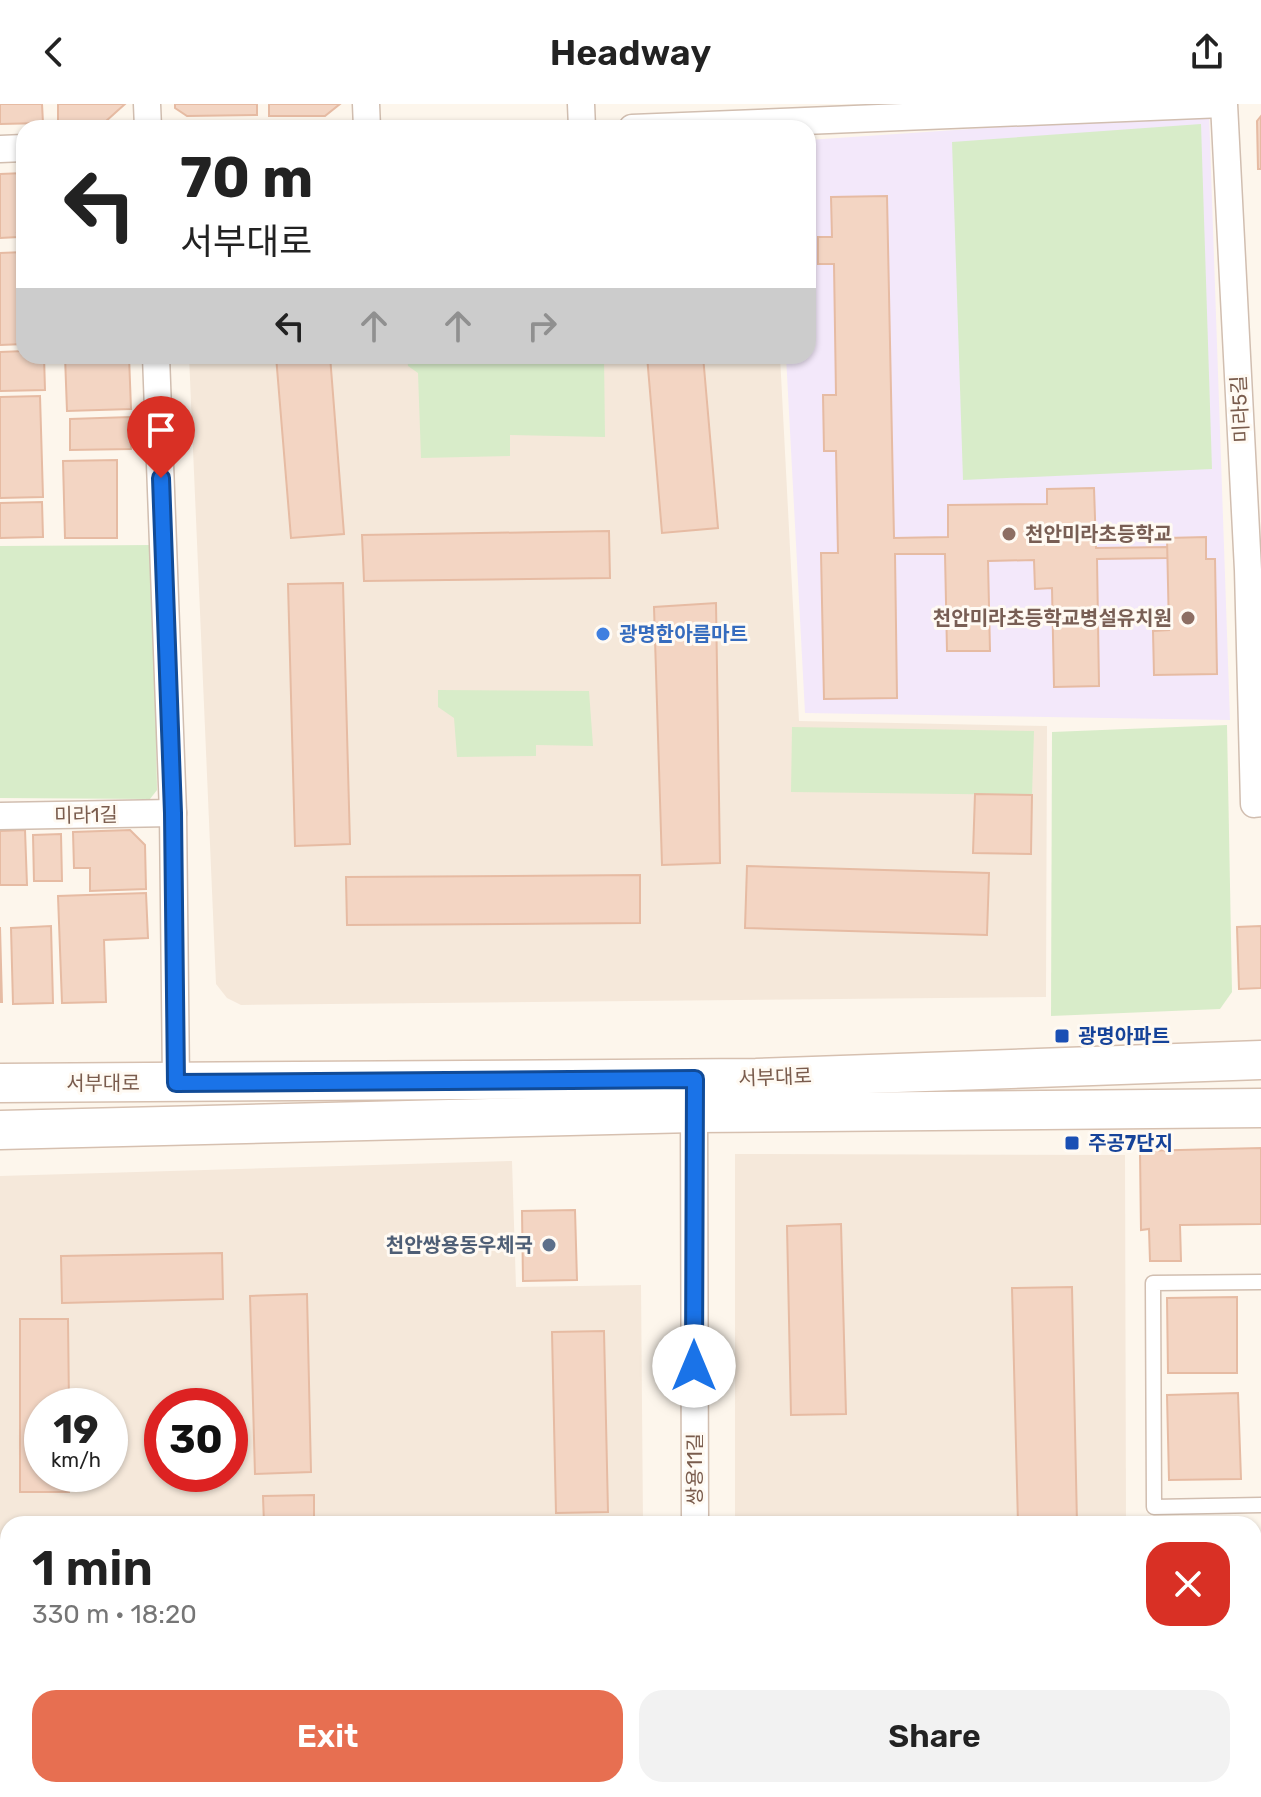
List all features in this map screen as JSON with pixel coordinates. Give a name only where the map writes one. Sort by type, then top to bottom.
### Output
[{"type":"main road","name":"서부대로","points":[[0,1130],[694,1096],[1261,1060]]},
{"type":"main road","name":"서부대로","points":[[0,1083],[176,1083],[1261,1108]]},
{"type":"street","points":[[715,120],[787,113],[1223,104]]},
{"type":"street","name":"미라5길","points":[[1223,104],[1254,569],[1254,804],[1261,803]]},
{"type":"street","points":[[156,364],[173,813],[176,1083]]},
{"type":"street","name":"미라1길","points":[[0,816],[173,813]]},
{"type":"street","name":"쌍용11길","points":[[694,1096],[695,1516]]},
{"type":"lane","points":[[1261,1282],[1153,1283],[1154,1507],[1261,1505]]},
{"type":"shaded area","name":"천안미라초등학교","points":[[1209,113],[1230,720],[805,713],[786,364],[816,364],[816,139]]},
{"type":"shaded area","points":[[189,364],[780,364],[799,721],[1047,726],[1046,997],[241,1005],[227,998],[216,984]]},
{"type":"shaded area","points":[[735,1154],[1125,1155],[1126,1516],[735,1516]]},
{"type":"shaded area","points":[[512,1161],[516,1287],[641,1285],[643,1516],[0,1516],[0,1176]]},
{"type":"green space","points":[[1201,124],[1212,469],[963,480],[952,142]]},
{"type":"green space","points":[[604,364],[605,437],[510,435],[510,456],[421,458],[418,373],[408,366]]},
{"type":"green space","points":[[153,545],[157,790],[150,799],[0,798],[0,546]]},
{"type":"green space","points":[[438,690],[589,691],[593,746],[536,745],[536,756],[457,757],[454,718],[438,707]]},
{"type":"green space","points":[[1227,725],[1232,992],[1220,1009],[1051,1016],[1052,732]]},
{"type":"green space","points":[[792,727],[1034,731],[1032,795],[791,792]]},
{"type":"building","points":[[0,104],[42,104],[43,120],[16,120],[16,124],[0,124]]},
{"type":"building","points":[[58,104],[125,104],[107,120],[58,120]]},
{"type":"building","points":[[175,104],[257,104],[257,115],[187,116],[175,108]]},
{"type":"building","points":[[269,104],[340,104],[325,116],[269,116]]},
{"type":"building","points":[[1261,116],[1261,169],[1258,169],[1257,121]]},
{"type":"building","points":[[16,173],[16,237],[0,238],[0,174]]},
{"type":"building","points":[[887,196],[894,538],[948,537],[948,505],[1047,504],[1047,489],[1094,488],[1096,548],[1168,547],[1168,558],[1097,559],[1099,686],[1054,687],[1052,588],[1035,589],[1034,560],[988,561],[990,651],[947,651],[945,554],[895,554],[897,698],[824,699],[821,553],[838,553],[836,451],[824,451],[823,395],[836,395],[834,264],[818,264],[818,237],[832,237],[831,197]]},
{"type":"building","points":[[16,252],[16,344],[0,345],[0,253]]},
{"type":"building","points":[[16,351],[16,364],[44,364],[45,390],[0,391],[0,352]]},
{"type":"building","points":[[65,364],[129,364],[131,409],[67,411]]},
{"type":"building","points":[[277,364],[331,364],[344,534],[291,538]]},
{"type":"building","points":[[648,364],[704,364],[718,528],[662,533]]},
{"type":"building","points":[[40,396],[43,497],[0,498],[0,397]]},
{"type":"building","points":[[130,417],[131,449],[70,450],[70,419]]},
{"type":"building","points":[[117,460],[117,538],[65,538],[63,461]]},
{"type":"building","points":[[42,502],[43,537],[0,538],[0,503]]},
{"type":"building","points":[[609,531],[610,578],[364,581],[362,535]]},
{"type":"building","points":[[1206,537],[1206,559],[1215,559],[1217,674],[1154,675],[1153,631],[1169,630],[1167,538]]},
{"type":"building","points":[[343,583],[350,844],[295,846],[288,584]]},
{"type":"building","points":[[716,603],[720,863],[662,865],[654,607]]},
{"type":"building","points":[[975,794],[1032,795],[1031,854],[973,853]]},
{"type":"building","points":[[25,830],[27,885],[0,885],[0,831]]},
{"type":"building","points":[[130,830],[145,845],[146,889],[90,891],[90,868],[74,868],[73,832]]},
{"type":"building","points":[[61,834],[62,881],[34,881],[33,835]]},
{"type":"building","points":[[747,866],[989,873],[987,935],[745,928]]},
{"type":"building","points":[[640,875],[640,923],[347,925],[346,877]]},
{"type":"building","points":[[146,893],[148,938],[104,940],[106,1002],[62,1003],[58,896]]},
{"type":"building","points":[[51,926],[53,1003],[13,1004],[11,928]]},
{"type":"building","points":[[1261,926],[1261,988],[1239,989],[1237,927]]},
{"type":"building","points":[[0,927],[2,1002],[0,1002]]},
{"type":"building","points":[[1261,1148],[1261,1224],[1180,1225],[1181,1261],[1150,1261],[1149,1229],[1141,1230],[1140,1151]]},
{"type":"building","name":"천안쌍용동우체국","points":[[575,1210],[577,1280],[523,1281],[522,1211]]},
{"type":"building","points":[[841,1224],[846,1414],[791,1415],[787,1226]]},
{"type":"building","points":[[222,1253],[223,1299],[62,1303],[61,1256]]},
{"type":"building","points":[[1072,1287],[1077,1516],[1018,1516],[1012,1288]]},
{"type":"building","points":[[307,1294],[311,1472],[255,1474],[250,1296]]},
{"type":"building","points":[[1237,1297],[1237,1373],[1168,1373],[1167,1298]]},
{"type":"building","points":[[20,1319],[68,1319],[69,1388],[24,1388],[24,1492],[20,1492]]},
{"type":"building","points":[[604,1331],[608,1512],[556,1513],[552,1332]]},
{"type":"building","points":[[1238,1393],[1241,1479],[1169,1480],[1167,1395]]},
{"type":"building","points":[[314,1495],[314,1516],[264,1516],[263,1496]]},
{"type":"place","name":"천안미라초등학교","points":[[1009,534]]},
{"type":"place","name":"천안미라초등학교병설유치원","points":[[1188,618]]},
{"type":"place","name":"광명한아름마트","points":[[603,634]]},
{"type":"place","name":"광명아파트","points":[[1062,1036]]},
{"type":"place","name":"주공7단지","points":[[1072,1143]]},
{"type":"place","name":"천안쌍용동우체국","points":[[549,1245]]},
{"type":"route","points":[[161,478],[173,813],[176,1083],[695,1079],[694,1366]]}]
